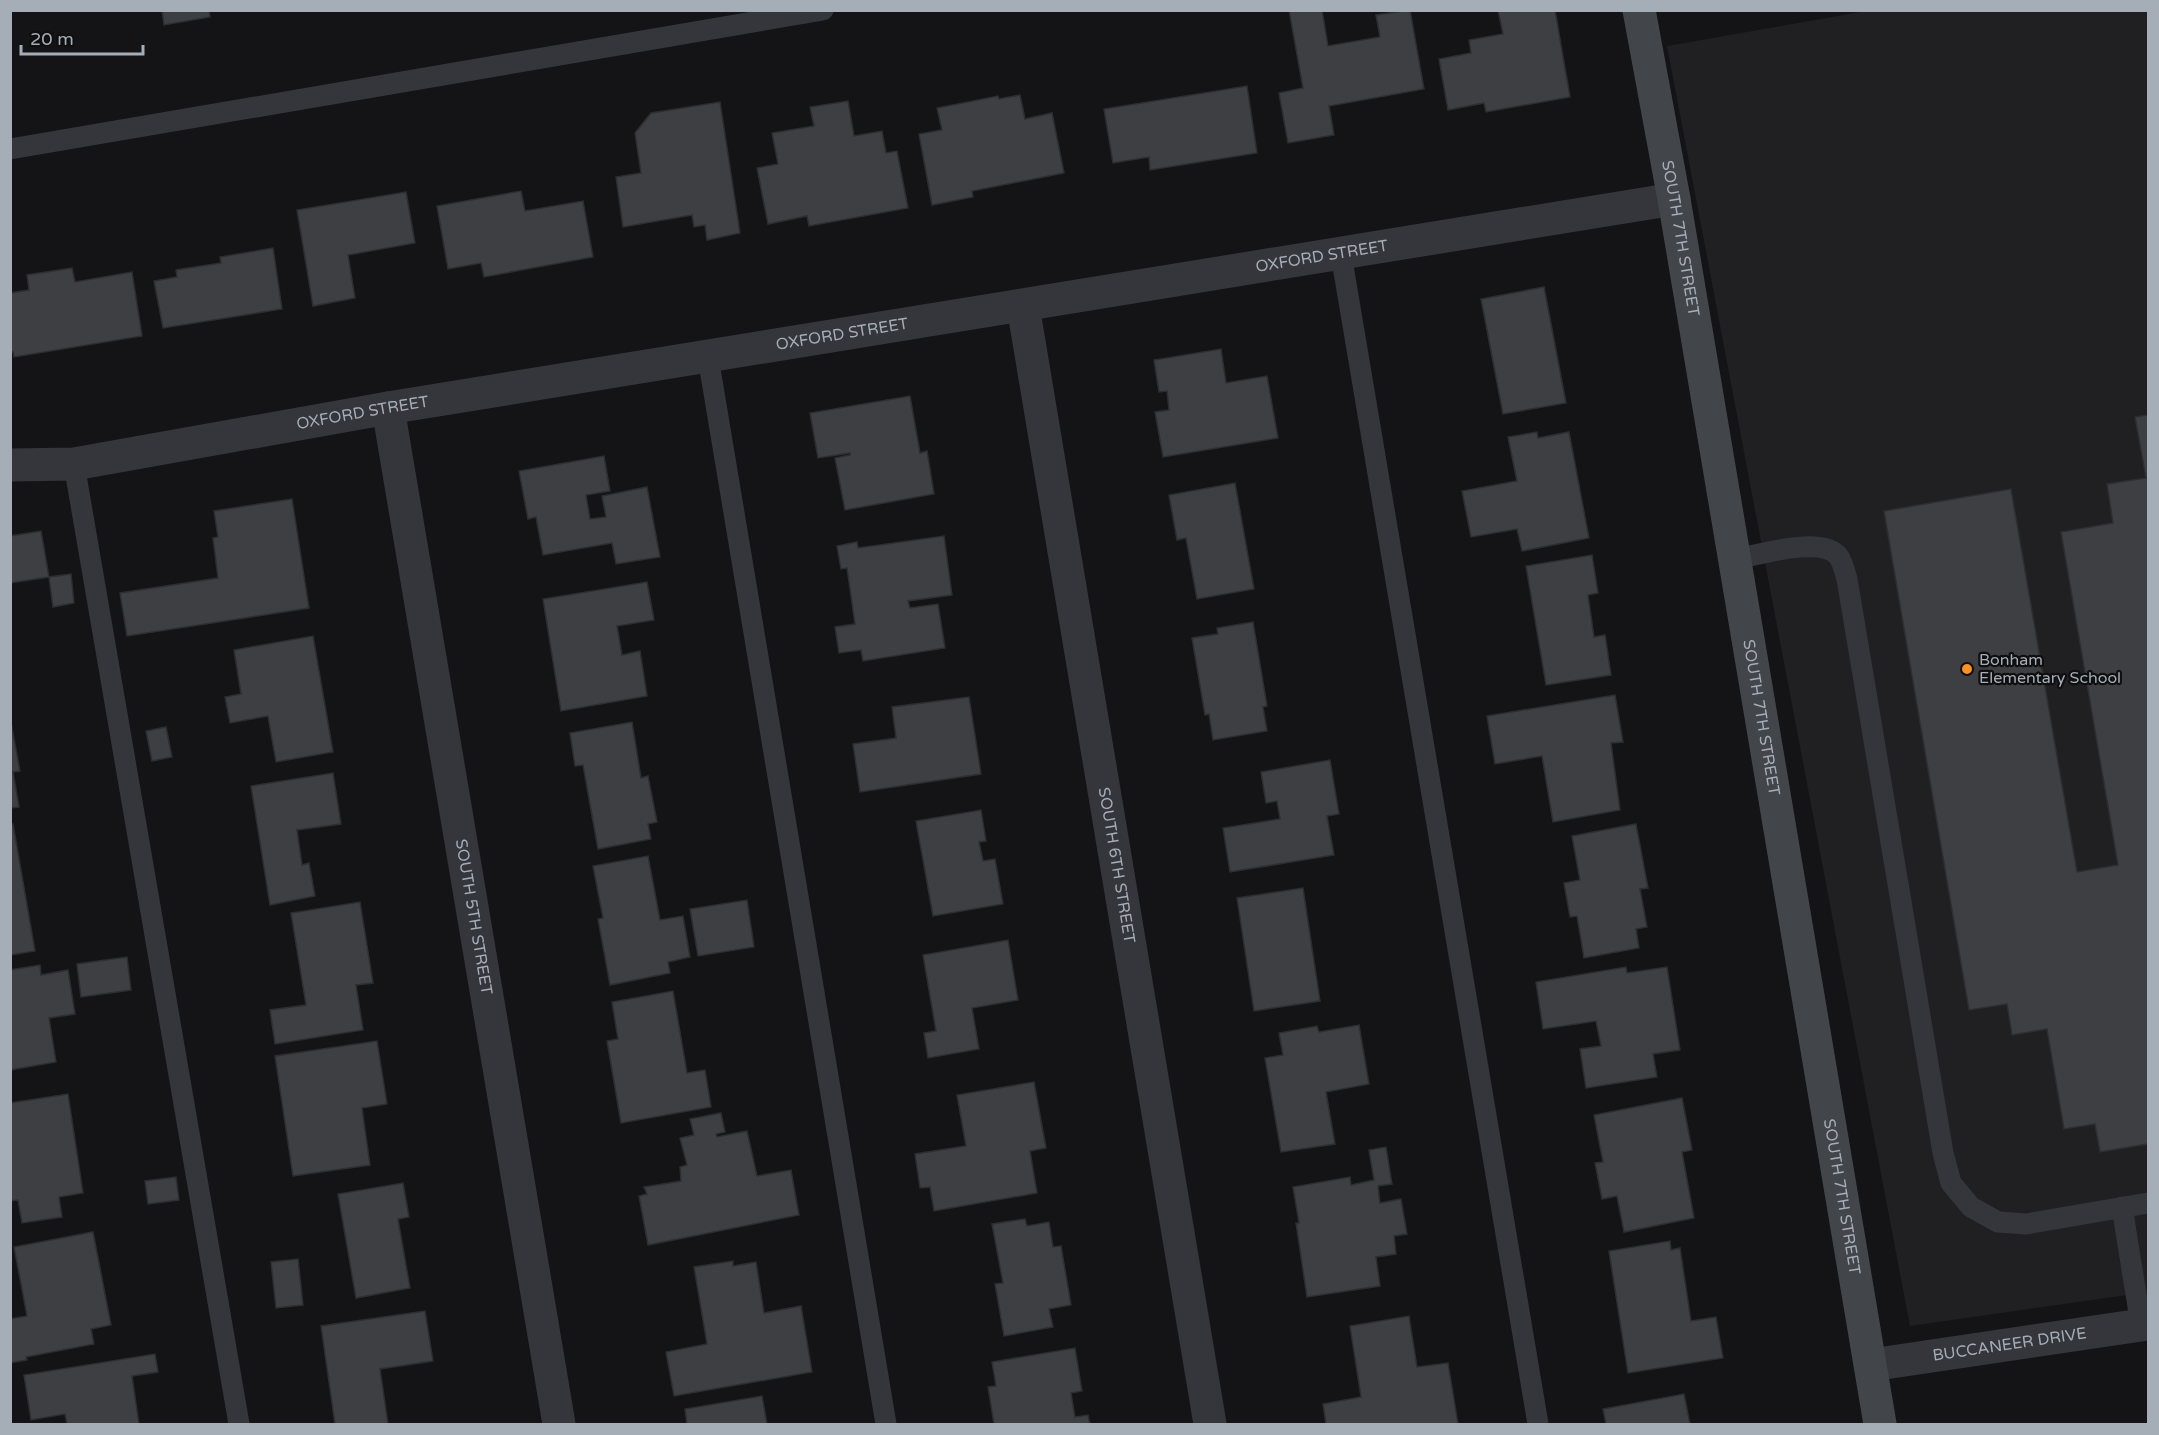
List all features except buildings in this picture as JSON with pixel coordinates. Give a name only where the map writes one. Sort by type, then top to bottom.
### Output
[{"type":"main road","name":"SOUTH 7TH STREET","points":[[1639,10],[1674,199],[1880,1425]]},
{"type":"street","name":"OXFORD STREET","points":[[10,465],[74,464],[388,408],[1674,199]]},
{"type":"street","name":"SOUTH 6TH STREET","points":[[1023,306],[1210,1425]]},
{"type":"street","name":"SOUTH 5TH STREET","points":[[388,408],[559,1425]]},
{"type":"street","name":"BUCCANEER DRIVE","points":[[1870,1365],[2145,1325]]},
{"type":"lane","points":[[10,149],[823,10]]},
{"type":"lane","points":[[1341,254],[1538,1425]]},
{"type":"lane","points":[[708,357],[886,1425]]},
{"type":"lane","points":[[74,464],[239,1425]]},
{"type":"lane","points":[[1735,559],[1803,547],[1826,547],[1839,557],[1847,579],[1943,1154],[1952,1183],[1971,1207],[1998,1222],[2026,1224],[2148,1203]]},
{"type":"lane","points":[[2122,1207],[2145,1325]]},
{"type":"shaded area","name":"Bonham Elementary School","points":[[1866,11],[2148,11],[2148,1292],[1910,1326],[1667,46]]},
{"type":"place","name":"Bonham Elementary School","points":[[1967,669]]}]
